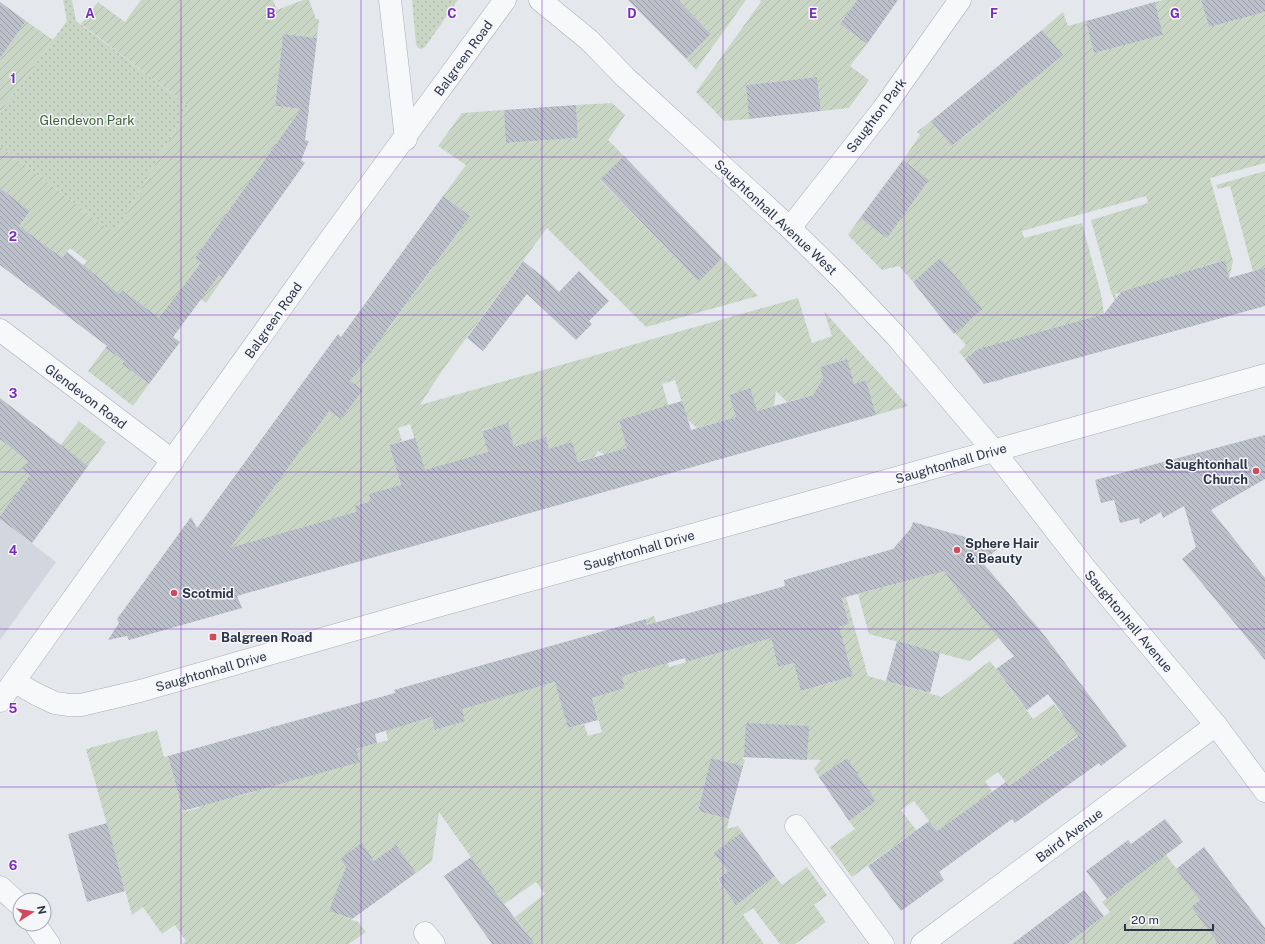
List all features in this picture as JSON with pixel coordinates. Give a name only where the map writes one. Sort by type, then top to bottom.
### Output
[{"type":"street","points":[[390,0],[406,139]]},
{"type":"street","name":"Balgreen Road","points":[[0,701],[330,240],[406,139],[505,0]]},
{"type":"street","name":"Saughtonhall Avenue West","points":[[540,0],[589,40],[626,78],[790,228],[844,280],[897,337],[994,451]]},
{"type":"street","name":"Saughton Park","points":[[790,228],[883,109],[960,0]]},
{"type":"street","name":"Glendevon Road","points":[[0,330],[173,461]]},
{"type":"street","name":"Saughtonhall Drive","points":[[15,682],[55,703],[68,705],[81,705],[140,691],[416,612],[1265,375]]},
{"type":"street","name":"Saughtonhall Avenue","points":[[994,451],[1085,568],[1216,725],[1265,791]]},
{"type":"street","name":"Baird Avenue","points":[[922,944],[1216,725]]},
{"type":"street","points":[[796,826],[883,944]]},
{"type":"street","points":[[0,887],[12,898]]},
{"type":"street","points":[[41,932],[49,944]]},
{"type":"shaded area","points":[[0,519],[56,562],[0,640]]},
{"type":"green space","name":"Glendevon Park","points":[[63,0],[72,0],[76,21],[189,106],[115,234],[0,146],[0,112],[67,21]]},
{"type":"green space","points":[[141,0],[273,0],[277,10],[303,0],[309,0],[316,19],[319,19],[317,38],[283,34],[275,106],[309,110],[305,140],[287,132],[283,144],[304,153],[301,160],[277,143],[195,258],[223,278],[206,303],[183,287],[177,295],[194,308],[173,337],[153,322],[121,315],[134,299],[122,290],[119,294],[93,273],[53,305],[87,261],[70,248],[57,265],[19,226],[30,211],[0,188],[0,146],[115,234],[189,106],[81,24],[98,2],[125,22]]},
{"type":"green space","points":[[412,0],[458,0],[425,47],[421,49],[418,48],[416,44]]},
{"type":"green space","points":[[678,0],[746,0],[696,70],[686,59],[711,34]]},
{"type":"green space","points":[[760,0],[857,0],[840,24],[867,44],[850,66],[869,80],[849,108],[821,111],[817,77],[746,85],[749,119],[724,121],[696,92],[761,2]]},
{"type":"green space","points":[[1164,0],[1201,0],[1209,27],[1265,12],[1265,163],[1210,178],[1233,261],[1229,279],[1224,260],[1198,268],[1203,286],[1127,291],[1115,294],[1119,310],[1111,292],[1091,220],[1148,203],[1146,196],[1022,231],[1024,238],[1082,223],[1101,294],[1104,314],[994,345],[1003,379],[995,382],[973,353],[965,359],[959,352],[966,345],[955,333],[983,309],[940,259],[913,282],[899,266],[882,270],[848,235],[860,218],[887,237],[929,180],[903,160],[920,135],[917,132],[931,121],[953,146],[1062,55],[1042,30],[1063,12],[1068,26],[1086,21],[1094,53],[1163,35],[1155,2]]},
{"type":"green space","points":[[26,21],[53,40],[0,112],[0,43],[7,48]]},
{"type":"green space","points":[[612,103],[625,115],[608,140],[624,156],[600,180],[698,281],[722,258],[758,296],[646,327],[547,228],[439,375],[420,405],[798,298],[812,343],[832,336],[824,311],[908,406],[876,415],[866,380],[854,384],[846,359],[820,367],[826,391],[787,402],[776,391],[774,406],[750,413],[750,388],[729,395],[736,417],[697,428],[687,419],[675,380],[662,384],[670,411],[662,430],[655,409],[619,420],[625,441],[633,447],[605,455],[598,451],[594,457],[569,464],[549,449],[546,437],[528,443],[537,474],[522,478],[508,424],[482,430],[497,485],[434,503],[410,424],[398,428],[402,441],[389,445],[408,510],[371,501],[355,506],[359,524],[321,522],[290,531],[239,595],[213,508],[329,411],[341,419],[362,390],[350,381],[367,357],[360,311],[387,331],[470,216],[443,196],[466,165],[438,146],[462,113],[504,110],[507,143],[578,138],[576,105]]},
{"type":"green space","points":[[1265,171],[1265,269],[1253,272],[1230,186],[1218,189],[1216,185]]},
{"type":"green space","points":[[105,348],[124,361],[122,364],[149,384],[133,406],[88,371]]},
{"type":"green space","points":[[79,421],[106,442],[88,466],[60,446]]},
{"type":"green space","points":[[40,429],[44,432],[31,457],[22,469],[36,479],[29,488],[57,508],[42,529],[8,505],[0,516],[0,439],[21,455]]},
{"type":"green space","points":[[921,560],[968,574],[955,586],[999,638],[969,661],[869,634],[858,594],[925,576]]},
{"type":"green space","points":[[837,565],[868,676],[942,697],[990,661],[1033,719],[1054,704],[1078,735],[1009,786],[998,772],[985,781],[995,796],[984,798],[937,831],[914,801],[901,810],[925,842],[911,834],[852,877],[830,847],[855,829],[849,821],[876,801],[847,758],[819,777],[814,769],[821,760],[742,757],[745,761],[743,766],[711,758],[698,811],[729,819],[727,829],[738,826],[742,832],[728,871],[717,879],[725,890],[736,882],[747,897],[775,876],[782,885],[807,867],[827,895],[814,905],[826,922],[795,944],[780,944],[753,908],[743,915],[764,944],[524,944],[531,939],[515,917],[545,894],[536,882],[504,904],[439,812],[432,861],[416,873],[396,845],[374,861],[362,844],[340,859],[353,877],[330,911],[358,922],[366,932],[349,944],[182,944],[186,941],[175,925],[162,934],[143,907],[132,915],[86,749],[157,730],[164,757],[168,756],[183,812],[199,808],[195,794],[229,784],[217,742],[220,741],[235,797],[253,792],[250,780],[283,771],[270,727],[274,726],[289,782],[305,777],[302,765],[335,756],[323,712],[327,712],[342,767],[356,749],[388,740],[385,728],[396,697],[405,725],[432,717],[436,730],[464,721],[452,678],[492,700],[556,682],[568,728],[584,724],[588,736],[602,732],[592,698],[625,688],[621,673],[638,672],[659,665],[646,619],[654,616],[669,667],[767,639],[770,635],[778,667],[794,663],[802,691],[853,676],[847,654],[815,634],[849,624],[834,566]]},
{"type":"green space","points":[[1157,843],[1200,900],[1191,907],[1202,921],[1231,944],[1067,944],[1110,912],[1102,902],[1155,863]]},
{"type":"building","points":[[628,0],[678,0],[711,34],[686,59]]},
{"type":"building","points":[[857,0],[898,0],[867,44],[840,24]]},
{"type":"building","points":[[1201,0],[1265,0],[1265,12],[1209,27]]},
{"type":"building","points":[[0,2],[26,21],[0,58]]},
{"type":"building","points":[[1155,2],[1163,35],[1094,53],[1086,21]]},
{"type":"building","points":[[1042,30],[1063,55],[952,146],[931,121]]},
{"type":"building","points":[[283,34],[317,38],[305,140],[309,141],[301,160],[305,163],[223,278],[219,275],[173,337],[180,342],[149,384],[122,364],[124,361],[105,348],[107,346],[0,265],[0,188],[30,211],[19,226],[62,258],[67,252],[119,294],[122,290],[159,318],[201,263],[195,258],[301,109],[275,106]]},
{"type":"building","points":[[817,77],[821,111],[749,119],[746,85]]},
{"type":"building","points":[[576,105],[578,138],[506,143],[504,110]]},
{"type":"building","points":[[624,156],[722,258],[698,281],[600,179]]},
{"type":"building","points":[[903,160],[929,180],[887,238],[860,218]]},
{"type":"building","points":[[443,196],[470,216],[350,381],[363,390],[341,419],[329,411],[230,548],[356,512],[355,506],[371,501],[369,494],[401,485],[389,445],[415,438],[425,470],[488,452],[482,431],[508,423],[514,447],[546,437],[549,449],[572,442],[578,462],[627,448],[619,420],[682,401],[691,430],[736,417],[729,395],[750,388],[757,411],[813,395],[823,379],[820,367],[847,359],[854,384],[866,380],[876,415],[237,596],[242,608],[129,640],[127,636],[108,640],[119,623],[117,619],[191,517],[197,528],[338,334],[341,337]]},
{"type":"building","points":[[940,258],[983,309],[954,334],[913,282]]},
{"type":"building","points":[[1225,260],[1229,278],[1265,268],[1265,306],[984,384],[965,359],[978,349],[1104,314],[1121,292]]},
{"type":"building","points":[[523,261],[547,280],[559,292],[579,271],[609,301],[589,321],[592,324],[576,340],[527,294],[483,351],[467,338]]},
{"type":"building","points":[[0,398],[88,466],[32,543],[0,519],[0,516],[30,475],[22,469],[28,461],[0,439]]},
{"type":"building","points":[[1265,435],[1265,479],[1211,510],[1265,578],[1265,660],[1182,559],[1196,547],[1184,506],[1163,518],[1161,512],[1140,524],[1139,518],[1120,523],[1114,500],[1101,503],[1095,480]]},
{"type":"building","points":[[913,522],[1000,547],[982,562],[1045,636],[1127,746],[1101,766],[1099,763],[1015,823],[1012,819],[939,872],[944,880],[901,911],[868,866],[929,821],[937,831],[1006,782],[1009,786],[1078,736],[1048,694],[1027,710],[996,669],[1014,656],[958,590],[944,571],[842,598],[849,624],[839,627],[853,676],[801,691],[794,663],[778,667],[771,638],[686,662],[685,658],[622,676],[625,688],[592,698],[598,720],[568,728],[555,682],[462,709],[465,721],[435,730],[432,717],[375,734],[377,743],[356,749],[360,762],[183,811],[168,756],[395,693],[394,690],[646,619],[647,625],[785,586],[784,580],[893,549],[911,528]]},
{"type":"building","points":[[897,641],[940,653],[930,693],[886,681]]},
{"type":"building","points":[[746,723],[809,726],[807,760],[744,757]]},
{"type":"building","points":[[711,758],[743,766],[729,819],[698,811]]},
{"type":"building","points":[[847,758],[876,801],[849,821],[819,777]]},
{"type":"building","points":[[1165,819],[1183,842],[1107,899],[1086,871],[1128,840],[1131,844]]},
{"type":"building","points":[[107,823],[125,891],[87,902],[68,834]]},
{"type":"building","points":[[742,832],[775,876],[736,905],[718,879],[728,871],[714,853]]},
{"type":"building","points":[[362,843],[374,861],[396,845],[416,873],[352,919],[329,911],[346,867],[340,859]]},
{"type":"building","points":[[1204,847],[1265,928],[1265,944],[1219,944],[1191,907],[1200,900],[1176,869]]},
{"type":"building","points":[[471,857],[504,904],[535,944],[492,944],[444,876]]},
{"type":"building","points":[[1084,890],[1104,916],[1067,944],[1012,944]]},
{"type":"place","name":"Saughtonhall Church","points":[[1256,471]]},
{"type":"place","name":"Sphere Hair & Beauty","points":[[957,550]]},
{"type":"place","name":"Scotmid","points":[[174,593]]},
{"type":"place","name":"Balgreen Road","points":[[213,637]]}]
